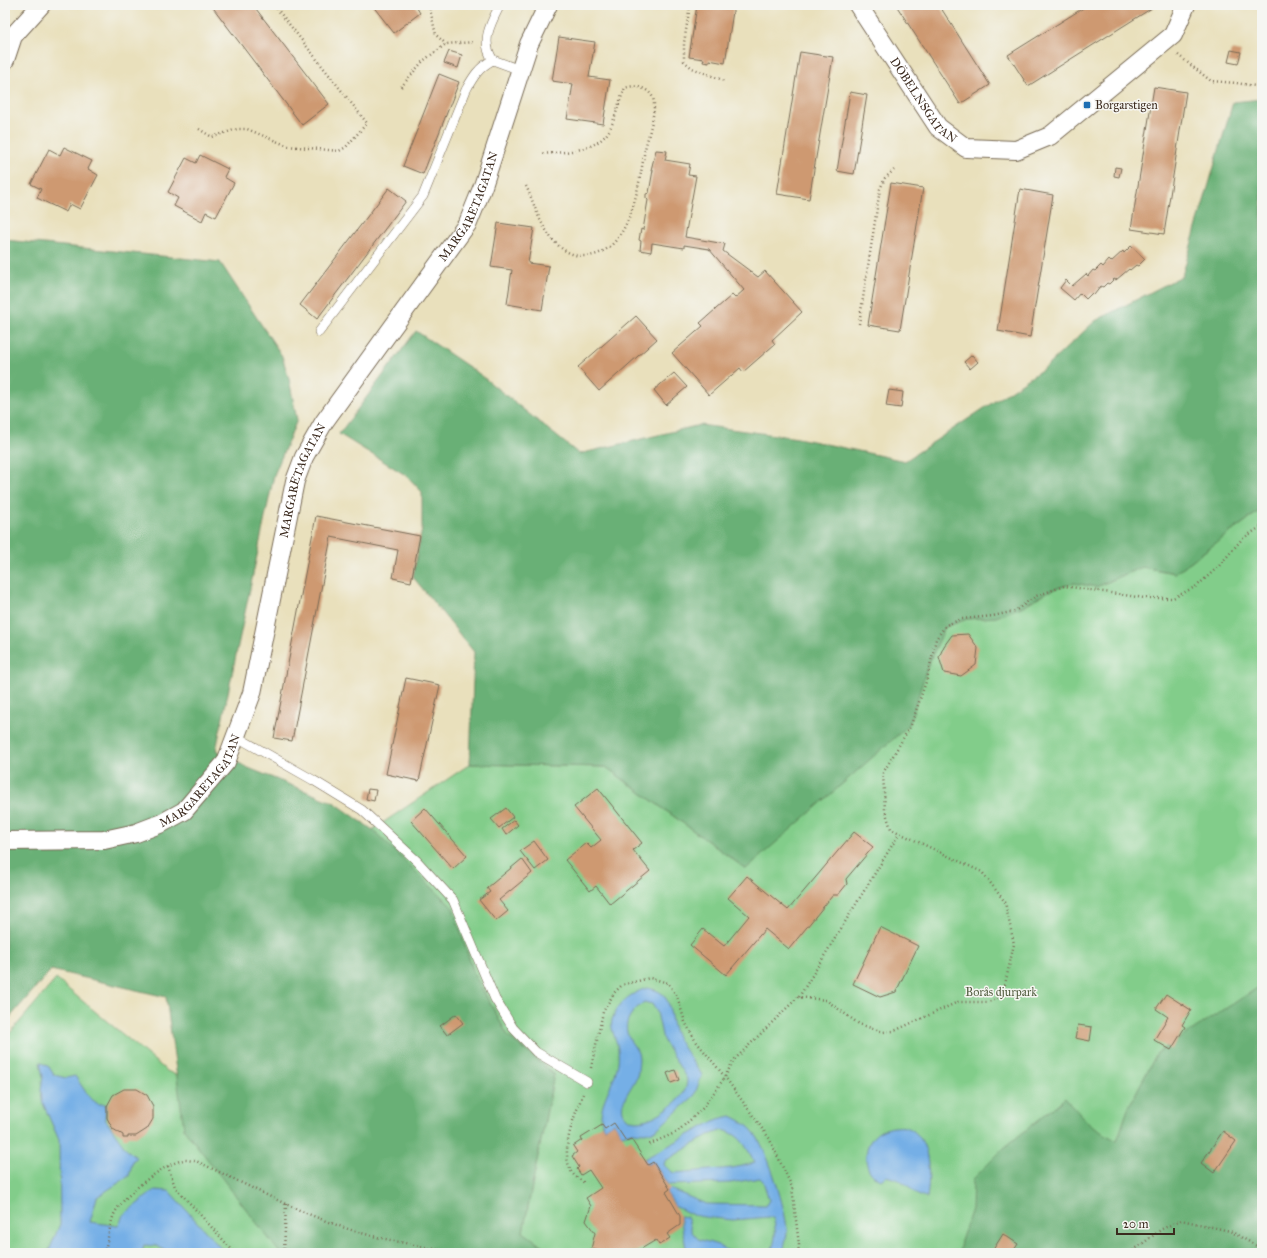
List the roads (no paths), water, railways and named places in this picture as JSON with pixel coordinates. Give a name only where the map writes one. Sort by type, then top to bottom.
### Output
[{"type":"street","points":[[5,60],[12,36],[41,5]]},
{"type":"street","name":"MARGARETAGATAN","points":[[5,841],[104,840],[136,833],[162,823],[184,810],[226,762],[237,738],[252,693],[295,481],[304,457],[324,422],[468,223],[483,186],[529,44],[548,5]]},
{"type":"street","name":"DÖBELNSGATAN","points":[[858,5],[938,127],[966,148],[1016,150],[1050,136],[1173,35],[1186,5]]},
{"type":"lane","points":[[500,5],[486,34],[487,50],[492,60],[520,70]]},
{"type":"lane","points":[[319,332],[423,196],[466,90],[475,74],[485,64],[492,60]]},
{"type":"lane","points":[[237,738],[313,780],[362,810],[417,861],[452,900],[495,999],[513,1028],[536,1052],[587,1082]]},
{"type":"water","points":[[647,988],[656,990],[666,998],[677,1037],[702,1075],[694,1096],[656,1130],[645,1133],[632,1132],[622,1135],[614,1123],[605,1129],[601,1115],[604,1100],[614,1078],[618,1061],[618,1047],[612,1029],[612,1020],[617,1009],[625,1000],[635,993]],"holes":[[[644,1002],[652,1004],[657,1012],[663,1040],[687,1079],[687,1083],[683,1094],[672,1105],[655,1116],[646,1120],[637,1121],[630,1119],[624,1114],[623,1109],[625,1098],[637,1077],[639,1060],[638,1053],[627,1034],[627,1023],[631,1014]]]},
{"type":"water","points":[[40,1062],[49,1067],[54,1075],[66,1078],[75,1076],[89,1097],[98,1104],[106,1104],[105,1119],[127,1150],[137,1158],[133,1160],[129,1176],[97,1197],[90,1222],[118,1226],[123,1215],[155,1190],[169,1191],[225,1253],[170,1253],[157,1246],[144,1245],[142,1253],[48,1253],[60,1224],[59,1140],[42,1101],[41,1089],[43,1077]]},
{"type":"water","points":[[731,1116],[739,1120],[752,1130],[762,1145],[776,1182],[786,1219],[787,1235],[782,1253],[770,1253],[775,1237],[774,1219],[770,1217],[733,1220],[693,1215],[672,1205],[674,1204],[666,1192],[670,1189],[706,1204],[766,1205],[769,1200],[763,1181],[760,1178],[730,1183],[668,1185],[653,1162],[648,1165],[644,1159],[718,1119]],"holes":[[[723,1130],[729,1132],[743,1142],[755,1163],[732,1168],[674,1173],[664,1165],[665,1161],[709,1135]]]},
{"type":"water","points":[[893,1127],[906,1127],[921,1139],[925,1148],[929,1169],[927,1198],[918,1195],[902,1181],[886,1176],[881,1180],[874,1176],[869,1170],[866,1156],[870,1141],[881,1131]]},
{"type":"water","points":[[680,1216],[687,1217],[692,1232],[698,1239],[718,1245],[732,1253],[707,1253],[686,1248]]},
{"type":"place","name":"Borgarstigen","points":[[1087,105]]},
{"type":"park label","name":"Borås djurpark","points":[[1001,992]]}]
